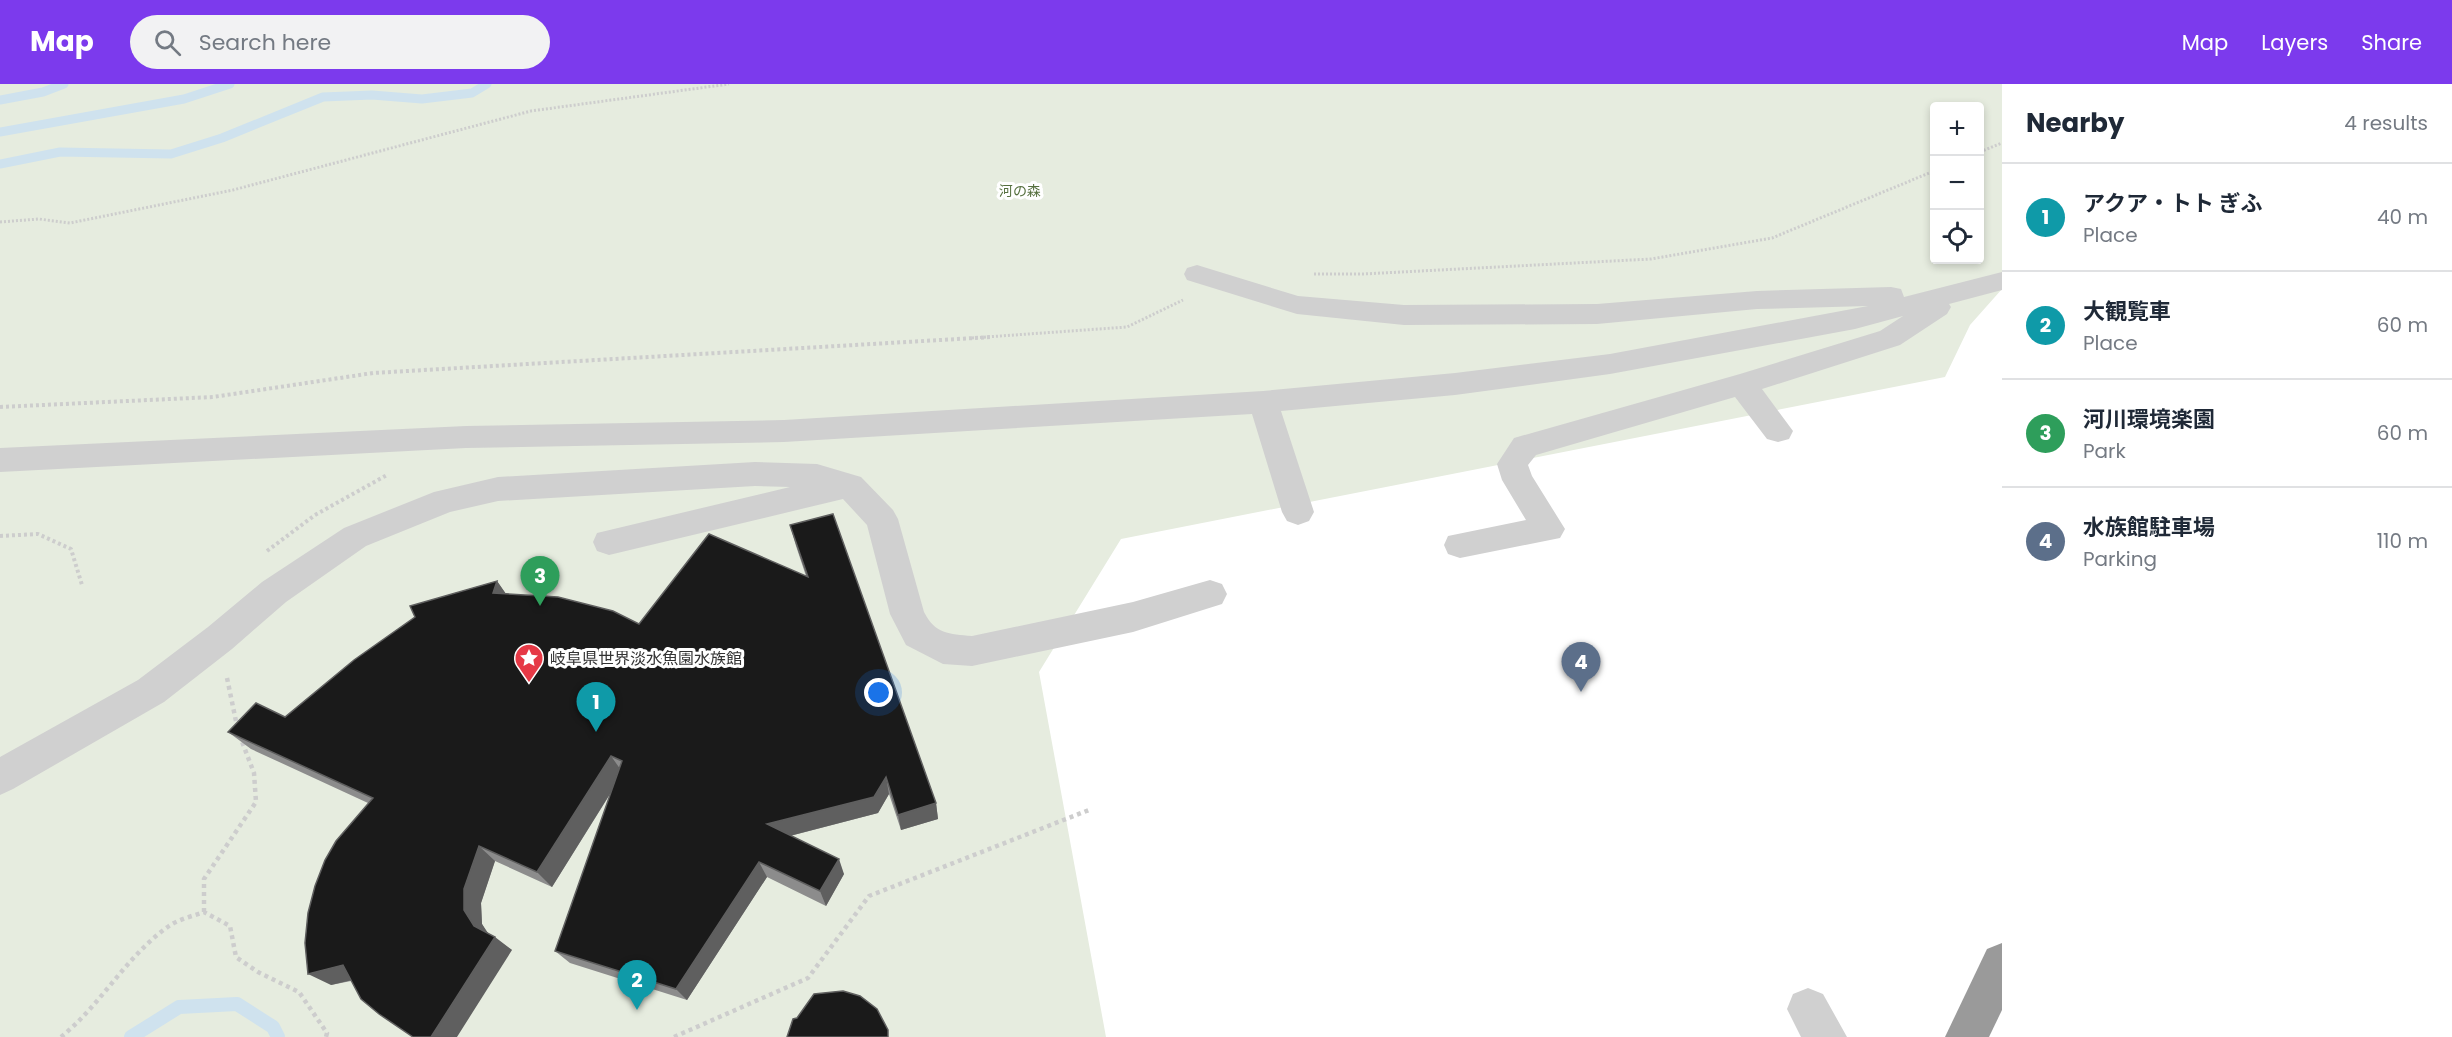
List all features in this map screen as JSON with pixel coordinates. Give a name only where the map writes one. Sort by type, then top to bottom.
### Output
[{"type":"highway","points":[[1967,1037],[2002,964]]},
{"type":"highway","points":[[1992,1037],[2002,1012]]},
{"type":"lane","points":[[1197,274],[1298,305],[1404,315],[1597,314],[1757,300],[1958,293]]},
{"type":"lane","points":[[0,460],[466,437],[784,430],[1263,402],[1455,384],[1610,364],[1844,321],[2002,281]]},
{"type":"lane","points":[[1460,545],[1549,529],[1518,480],[1512,464],[1524,446],[1742,384],[1890,338],[1958,293]]},
{"type":"lane","points":[[1742,384],[1778,430]]},
{"type":"lane","points":[[1263,402],[1298,512]]},
{"type":"lane","points":[[0,777],[152,691],[274,592],[355,537],[445,501],[498,489],[755,474],[817,476],[850,486],[882,519],[907,614],[918,635],[943,649],[972,651],[1110,622],[1210,594]]},
{"type":"lane","points":[[609,542],[850,486]]},
{"type":"path","points":[[0,222],[39,219],[70,223],[233,190],[531,111],[729,84]]},
{"type":"path","points":[[1984,150],[2002,142]]},
{"type":"path","points":[[1304,274],[1363,274],[1651,259],[1772,238],[1930,173]]},
{"type":"path","points":[[0,407],[213,397],[374,373],[909,343],[1127,327],[1182,302],[1197,274]]},
{"type":"path","points":[[0,536],[38,534],[71,549],[82,585]]},
{"type":"path","points":[[204,912],[204,879],[256,802],[254,773],[235,720],[226,668]]},
{"type":"path","points":[[674,1037],[807,978],[869,896],[1089,810]]},
{"type":"path","points":[[61,1037],[71,1029],[119,972],[170,925],[204,912],[230,926],[236,957],[258,972],[298,992],[327,1033],[326,1037]]},
{"type":"green space","name":"河の森","points":[[0,84],[2002,84],[2002,289],[1970,325],[1945,377],[1121,539],[1039,672],[1106,1037],[0,1037]]},
{"type":"building","points":[[833,514],[936,803],[898,815],[886,777],[874,797],[767,824],[839,859],[820,891],[759,862],[676,989],[555,951],[622,761],[611,756],[537,872],[479,846],[464,889],[464,910],[474,926],[495,937],[431,1037],[413,1037],[379,1014],[361,999],[343,965],[308,974],[305,943],[308,913],[315,886],[325,860],[336,841],[373,798],[228,732],[256,703],[285,717],[354,660],[415,617],[410,606],[497,581],[493,593],[558,597],[613,611],[639,624],[709,534],[808,577],[790,525]]},
{"type":"building","points":[[843,991],[860,996],[877,1009],[888,1030],[888,1037],[787,1037],[793,1019],[797,1018],[814,994]]},
{"type":"waterway","points":[[0,100],[43,92],[64,84]]},
{"type":"waterway","points":[[0,132],[184,99],[230,84]]},
{"type":"waterway","points":[[0,164],[60,152],[171,154],[222,138],[323,97],[372,95],[422,99],[472,93],[487,84]]},
{"type":"waterway","points":[[131,1037],[179,1007],[237,1004],[273,1027],[278,1037]]},
{"type":"place","name":"河川環境楽園","points":[[540,606]]},
{"type":"place","name":"岐阜県世界淡水魚園水族館","points":[[529,684]]},
{"type":"place","name":"水族館駐車場","points":[[1581,692]]},
{"type":"place","name":"アクア・トト ぎふ","points":[[596,732]]},
{"type":"place","name":"大観覧車","points":[[637,1010]]}]
